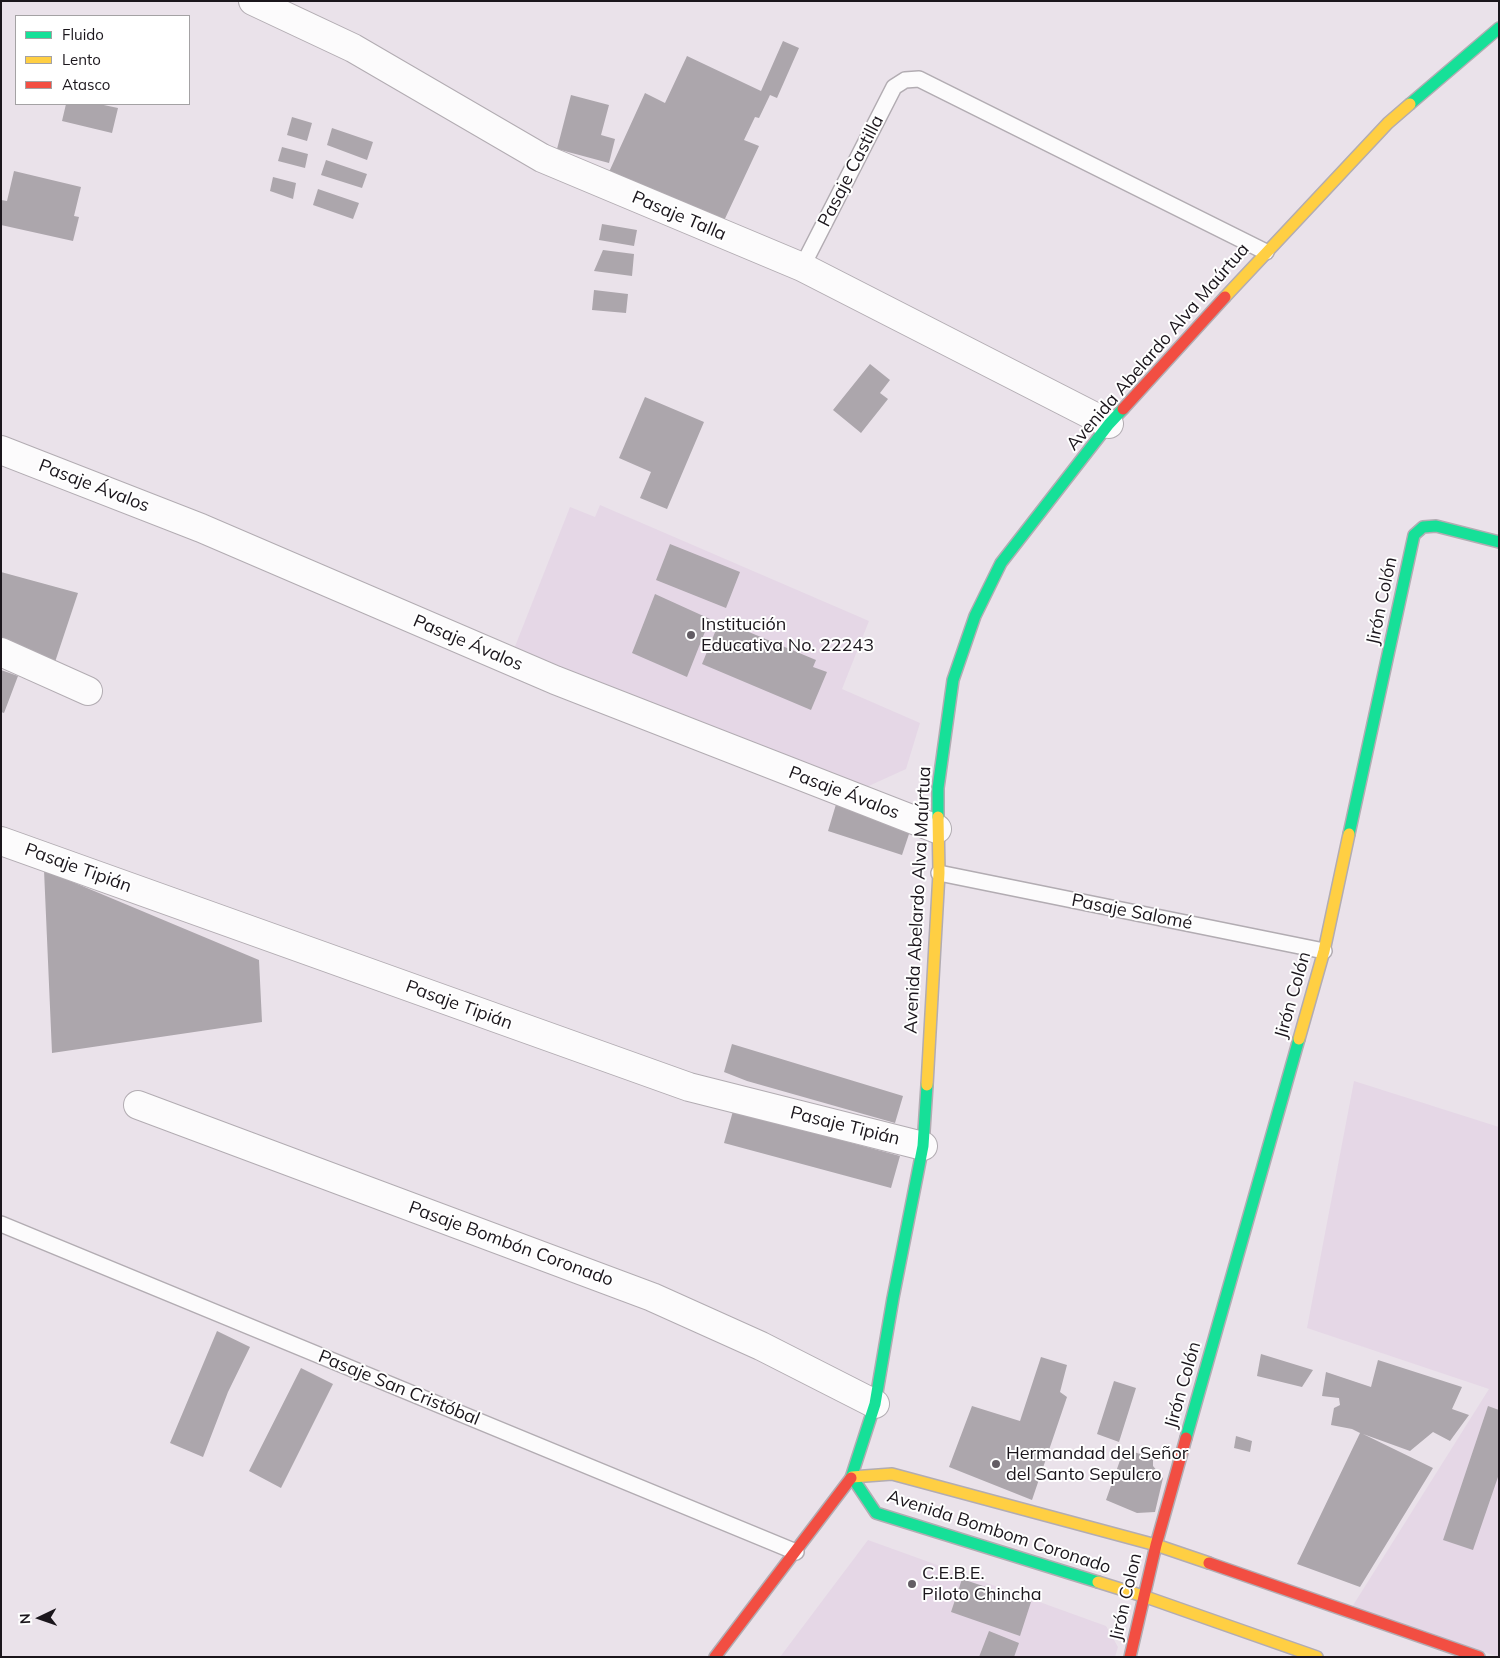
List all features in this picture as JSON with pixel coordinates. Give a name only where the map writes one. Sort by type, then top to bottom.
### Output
[{"type":"street","name":"Pasaje Talla","points":[[253,1],[353,48],[542,158],[802,267],[1109,424]]},
{"type":"street","name":"Avenida Abelardo Alva Maúrtua","points":[[715,1657],[852,1477],[875,1404],[893,1298],[923,1146],[939,873],[938,788],[953,680],[975,616],[1001,563],[1109,424],[1266,252],[1388,123],[1499,28]]},
{"type":"street","name":"Pasaje Ávalos","points":[[1,450],[201,528],[555,680],[937,829]]},
{"type":"street","name":"Jirón Colón","points":[[1156,1545],[1324,951],[1414,535],[1423,527],[1436,526],[1499,542]]},
{"type":"street","points":[[1,652],[88,691]]},
{"type":"street","name":"Pasaje Tipián","points":[[1,841],[689,1087],[923,1146]]},
{"type":"street","name":"Pasaje Bombón Coronado","points":[[138,1105],[652,1297],[761,1346],[875,1404]]},
{"type":"street","name":"Avenida Bombom Coronado","points":[[1317,1657],[1143,1596],[876,1514],[852,1477],[892,1474],[1156,1545],[1479,1657]]},
{"type":"street","name":"Jirón Colon","points":[[1130,1657],[1156,1545]]},
{"type":"lane","name":"Pasaje Castilla","points":[[802,267],[894,87],[905,80],[919,79],[1266,252]]},
{"type":"lane","name":"Pasaje Salomé","points":[[939,873],[1324,951]]},
{"type":"lane","name":"Pasaje San Cristóbal","points":[[1,1224],[796,1552]]},
{"type":"shaded area","name":"Institución Educativa No. 22243","points":[[600,505],[869,621],[842,689],[920,723],[906,769],[862,789],[514,649],[570,507],[595,517]]},
{"type":"shaded area","points":[[1354,1081],[1499,1127],[1499,1657],[1352,1607],[1489,1389],[1307,1328]]},
{"type":"shaded area","name":"C.E.B.E. Piloto Chincha","points":[[868,1540],[1106,1626],[1118,1647],[1115,1657],[780,1657]]},
{"type":"building","points":[[783,41],[799,48],[777,98],[770,95],[759,118],[755,117],[744,140],[759,146],[722,225],[609,172],[645,93],[665,103],[687,56],[761,91]]},
{"type":"building","points":[[571,95],[609,105],[601,135],[615,139],[609,163],[557,149]]},
{"type":"building","points":[[66,105],[104,105],[118,108],[112,133],[62,121]]},
{"type":"building","points":[[292,117],[312,123],[307,141],[287,135]]},
{"type":"building","points":[[332,128],[373,142],[367,160],[327,145]]},
{"type":"building","points":[[282,147],[308,154],[305,168],[278,161]]},
{"type":"building","points":[[326,160],[367,174],[362,188],[321,175]]},
{"type":"building","points":[[14,171],[81,187],[74,216],[79,217],[73,241],[1,225],[1,200],[7,201]]},
{"type":"building","points":[[273,177],[296,183],[293,199],[270,191]]},
{"type":"building","points":[[318,189],[359,203],[353,219],[313,205]]},
{"type":"building","points":[[602,224],[637,230],[634,246],[599,240]]},
{"type":"building","points":[[603,250],[634,254],[632,276],[594,271]]},
{"type":"building","points":[[594,290],[628,294],[626,313],[592,310]]},
{"type":"building","points":[[870,364],[890,380],[880,393],[888,399],[861,433],[833,410]]},
{"type":"building","points":[[645,397],[704,422],[667,509],[640,498],[651,472],[619,458]]},
{"type":"building","points":[[670,544],[740,572],[726,608],[656,580]]},
{"type":"building","points":[[1,572],[78,593],[54,665],[1,642]]},
{"type":"building","points":[[655,594],[710,619],[687,677],[632,653]]},
{"type":"building","points":[[720,620],[816,660],[813,667],[827,672],[811,710],[702,664]]},
{"type":"building","points":[[1,670],[18,676],[4,713],[1,712]]},
{"type":"building","points":[[837,801],[912,825],[902,855],[828,831]]},
{"type":"building","points":[[44,870],[259,960],[262,1022],[52,1053]]},
{"type":"building","points":[[732,1044],[903,1096],[895,1123],[747,1081],[724,1072]]},
{"type":"building","points":[[733,1111],[900,1156],[891,1188],[724,1143]]},
{"type":"building","points":[[217,1331],[250,1347],[228,1392],[203,1457],[170,1443]]},
{"type":"building","points":[[1261,1354],[1313,1370],[1302,1387],[1257,1376]]},
{"type":"building","points":[[1041,1357],[1067,1365],[1060,1392],[1067,1397],[1032,1500],[949,1467],[972,1406],[1020,1421]]},
{"type":"building","points":[[1378,1360],[1462,1387],[1452,1409],[1469,1415],[1450,1441],[1433,1432],[1410,1451],[1363,1434],[1433,1468],[1360,1587],[1297,1564],[1360,1433],[1352,1429],[1331,1425],[1334,1408],[1340,1405],[1339,1398],[1322,1396],[1326,1372],[1371,1387]]},
{"type":"building","points":[[301,1368],[333,1384],[281,1488],[249,1471]]},
{"type":"building","points":[[1114,1381],[1136,1388],[1119,1442],[1097,1434]]},
{"type":"building","points":[[1488,1406],[1499,1410],[1499,1474],[1473,1550],[1443,1540]]},
{"type":"building","points":[[1236,1436],[1252,1441],[1250,1452],[1234,1448]]},
{"type":"building","points":[[1124,1449],[1153,1458],[1153,1466],[1163,1478],[1155,1512],[1137,1513],[1106,1500]]},
{"type":"building","points":[[962,1579],[1031,1602],[1020,1636],[951,1612]]},
{"type":"building","points":[[989,1631],[1019,1643],[1014,1657],[979,1657]]},
{"type":"traffic: fast","points":[[1410,104],[1499,28]]},
{"type":"traffic: fast","points":[[938,817],[938,788],[953,680],[975,616],[1001,563],[1109,424],[1123,409]]},
{"type":"traffic: fast","points":[[1349,834],[1414,535],[1423,527],[1436,526],[1499,542]]},
{"type":"traffic: fast","points":[[1186,1438],[1299,1039]]},
{"type":"traffic: fast","points":[[851,1478],[875,1404],[893,1298],[923,1146],[927,1085]]},
{"type":"traffic: fast","points":[[852,1477],[876,1513],[1098,1582]]},
{"type":"traffic: slow","points":[[1225,297],[1388,123],[1410,104]]},
{"type":"traffic: slow","points":[[927,1085],[939,873],[938,817]]},
{"type":"traffic: slow","points":[[1299,1039],[1324,951],[1349,834]]},
{"type":"traffic: slow","points":[[852,1477],[892,1474],[1156,1545],[1209,1563]]},
{"type":"traffic: slow","points":[[1098,1582],[1317,1657]]},
{"type":"traffic: jam","points":[[1123,409],[1225,297]]},
{"type":"traffic: jam","points":[[1130,1657],[1156,1545],[1186,1438]]},
{"type":"traffic: jam","points":[[715,1657],[851,1478]]},
{"type":"traffic: jam","points":[[1209,1563],[1479,1657]]},
{"type":"place","name":"Institución Educativa No. 22243","points":[[691,635]]},
{"type":"place","name":"Hermandad del Señor del Santo Sepulcro","points":[[996,1464]]},
{"type":"place","name":"C.E.B.E. Piloto Chincha","points":[[912,1584]]}]
